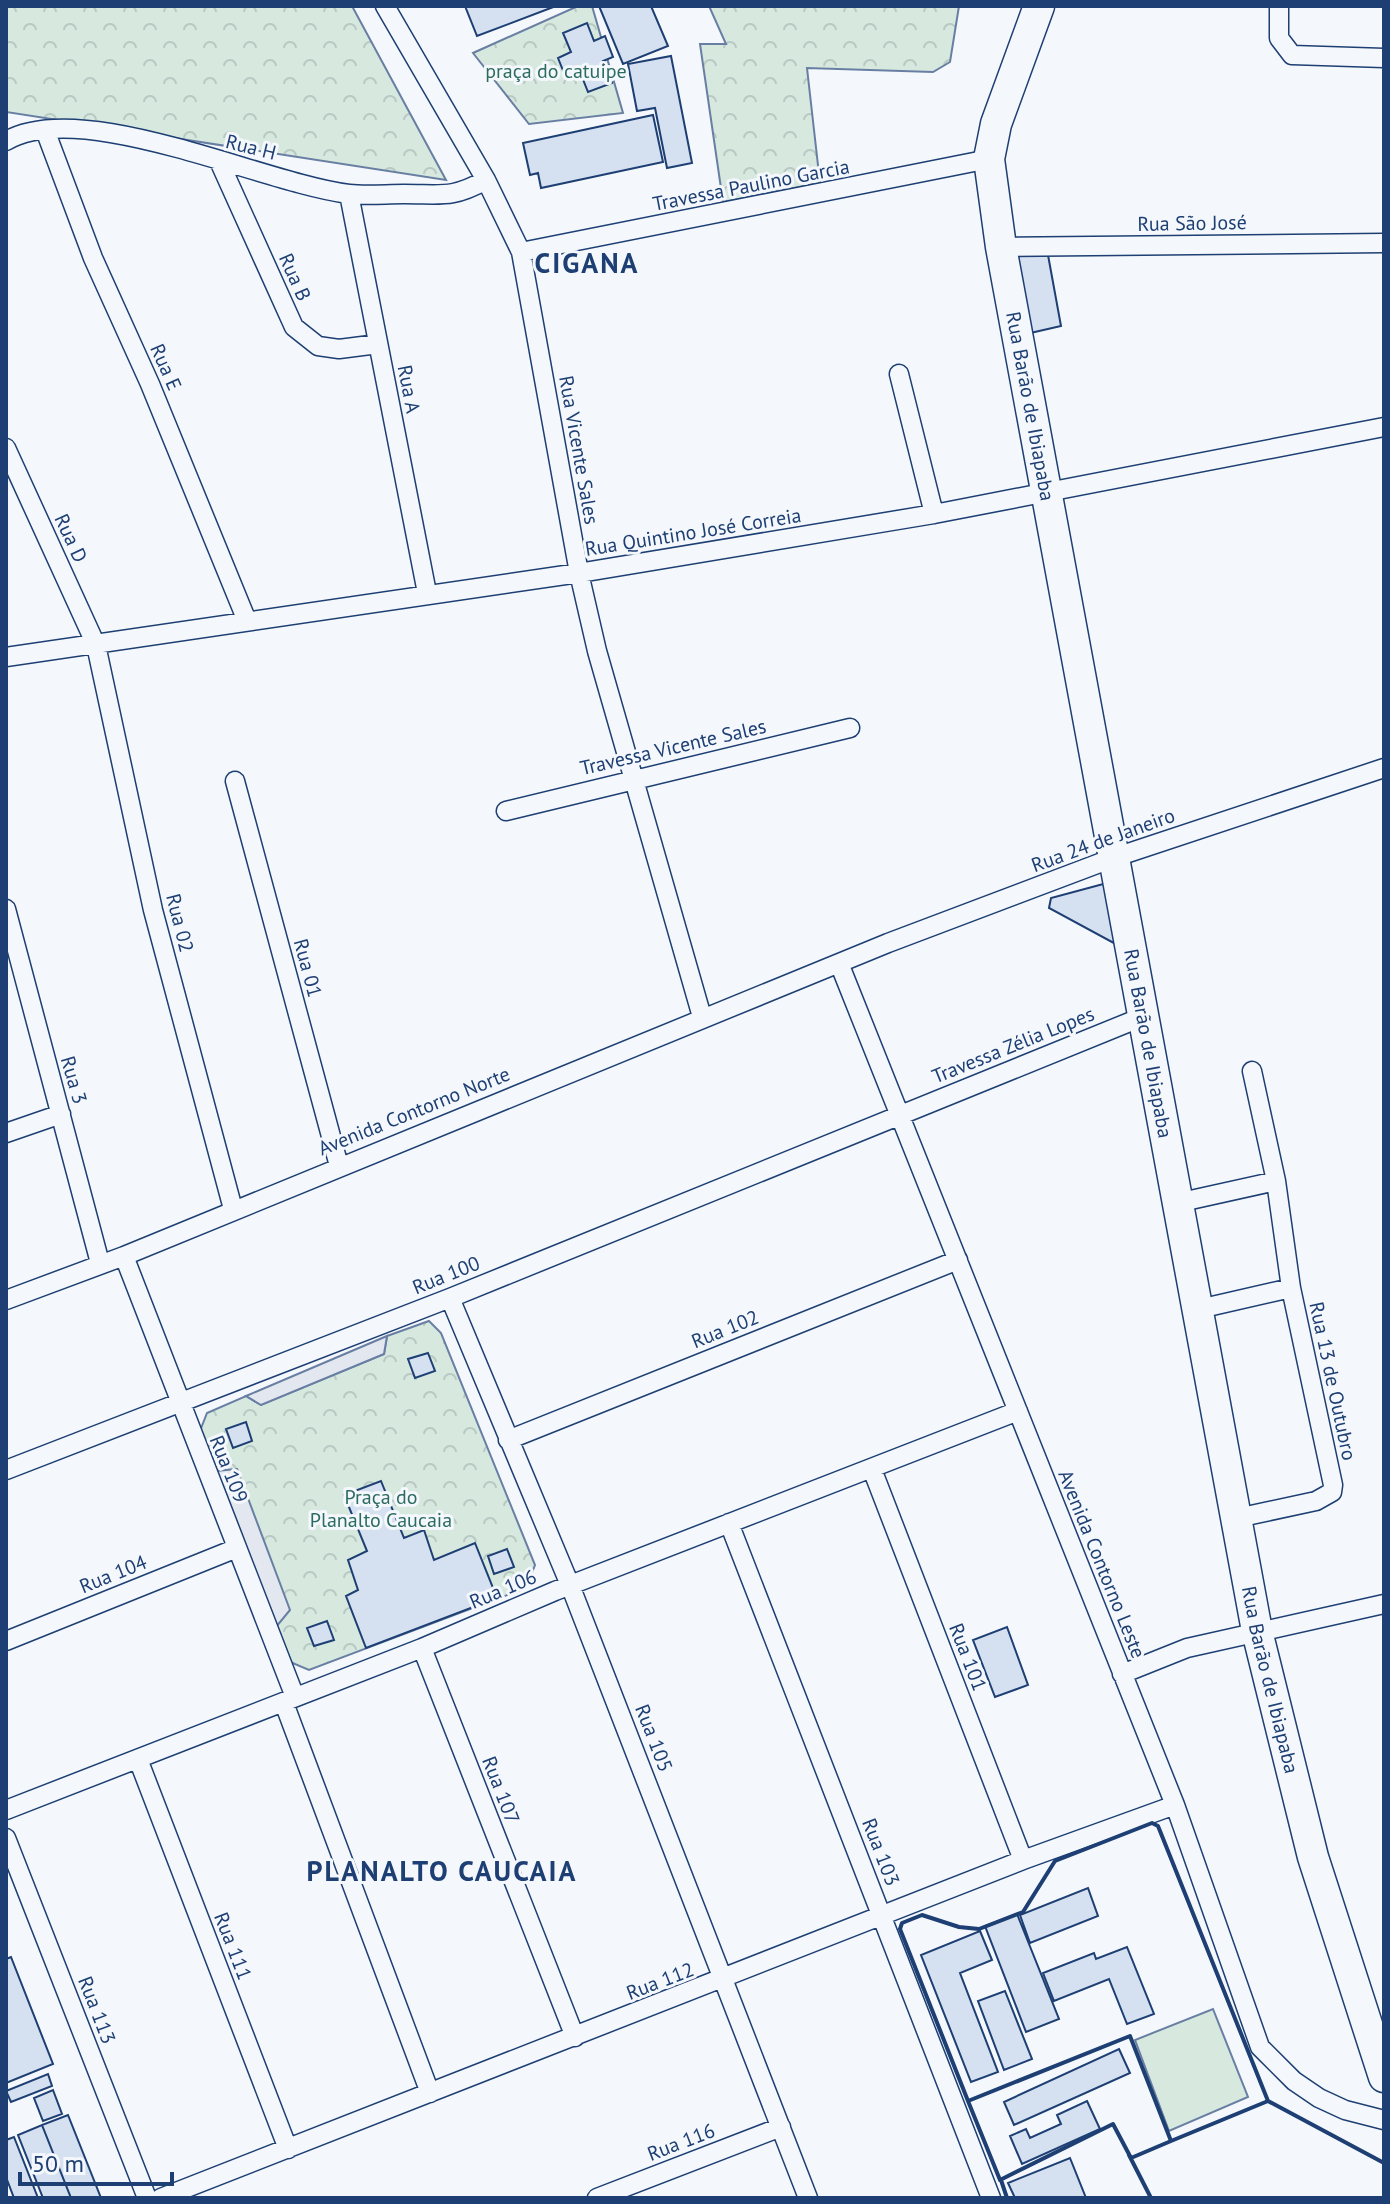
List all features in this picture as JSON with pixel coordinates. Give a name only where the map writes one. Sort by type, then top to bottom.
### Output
[{"type":"main road","name":"Rua Barão de Ibiapaba","points":[[1039,6],[996,124],[989,159],[1001,247],[1257,1631],[1313,1857],[1384,2077]]},
{"type":"street","name":"Rua Vicente Sales","points":[[385,6],[486,180],[521,252],[579,573],[605,681],[702,1017]]},
{"type":"street","points":[[1279,6],[1279,38],[1292,55],[1384,58]]},
{"type":"street","name":"Rua H","points":[[6,141],[20,133],[45,130],[101,131],[349,194],[459,195],[486,180]]},
{"type":"street","name":"Rua E","points":[[45,130],[87,245],[150,384],[247,621]]},
{"type":"street","name":"Travessa Paulino Garcia","points":[[521,252],[989,159]]},
{"type":"street","name":"Rua B","points":[[219,161],[294,327],[318,346],[339,349],[378,344]]},
{"type":"street","name":"Rua A","points":[[349,194],[427,593]]},
{"type":"street","name":"Rua São José","points":[[1001,247],[1384,243]]},
{"type":"street","points":[[899,374],[934,514]]},
{"type":"street","name":"Rua Quintino José Correia","points":[[6,657],[579,573],[1048,495],[1384,427]]},
{"type":"street","name":"Rua D","points":[[6,448],[96,645]]},
{"type":"street","name":"Rua 02","points":[[96,645],[153,910],[233,1209]]},
{"type":"street","name":"Travessa Vicente Sales","points":[[506,811],[635,777],[850,728]]},
{"type":"street","name":"Rua 24 de Janeiro","points":[[839,963],[1113,858],[1384,768]]},
{"type":"street","name":"Rua 01","points":[[235,781],[339,1166]]},
{"type":"street","name":"Rua 3","points":[[6,909],[13,966],[61,1114],[100,1263]]},
{"type":"street","name":"Avenida Contorno Norte","points":[[6,1300],[124,1256],[839,963]]},
{"type":"street","name":"Avenida Contorno Leste","points":[[839,963],[1175,1805],[1260,2047],[1294,2081],[1319,2098],[1345,2110],[1384,2120]]},
{"type":"street","name":"Travessa Zélia Lopes","points":[[899,1114],[1142,1017]]},
{"type":"street","name":"Rua 13 de Outubro","points":[[1237,1518],[1316,1501],[1332,1492],[1333,1485],[1291,1288],[1276,1181],[1252,1071]]},
{"type":"street","points":[[6,1133],[61,1114]]},
{"type":"street","name":"Rua 100","points":[[6,1470],[450,1298],[899,1114]]},
{"type":"street","points":[[1177,1203],[1276,1181]]},
{"type":"street","name":"Rua 109","points":[[124,1256],[237,1548],[430,2093]]},
{"type":"street","name":"Rua 102","points":[[508,1440],[958,1260]]},
{"type":"street","points":[[1199,1309],[1291,1288]]},
{"type":"street","name":"Rua 105","points":[[450,1298],[570,1585],[808,2198]]},
{"type":"street","name":"Rua 106","points":[[6,1810],[422,1648],[570,1585],[1018,1411]]},
{"type":"street","name":"Rua 101","points":[[872,1469],[1023,1860]]},
{"type":"street","name":"Rua 103","points":[[729,1523],[991,2198]]},
{"type":"street","name":"Rua 104","points":[[6,1641],[237,1548]]},
{"type":"street","points":[[1122,1674],[1187,1648],[1384,1604]]},
{"type":"street","name":"Rua 107","points":[[422,1648],[575,2037]]},
{"type":"street","name":"Rua 111","points":[[138,1759],[288,2149]]},
{"type":"street","name":"Rua 112","points":[[161,2198],[724,1980],[1023,1860],[1175,1805]]},
{"type":"street","name":"Rua 113","points":[[6,1838],[147,2198]]},
{"type":"street","name":"Rua 116","points":[[597,2198],[781,2127]]},
{"type":"green space","points":[[6,6],[352,6],[446,180],[6,112]]},
{"type":"green space","name":"praça do catuipe","points":[[578,6],[592,6],[623,113],[529,124],[473,53]]},
{"type":"green space","points":[[709,6],[959,6],[950,62],[933,72],[807,68],[820,183],[723,202],[700,44],[726,44]]},
{"type":"green space","name":"Praça do Planalto Caucaia","points":[[429,1321],[441,1333],[535,1565],[526,1588],[309,1670],[290,1662],[276,1627],[237,1469],[216,1471],[200,1431],[207,1413],[246,1396],[261,1405],[384,1354],[387,1336]]},
{"type":"green space","points":[[1213,2009],[1248,2097],[1169,2131],[1135,2040]]},
{"type":"shaded area","points":[[387,1336],[384,1354],[261,1405],[246,1396]]},
{"type":"shaded area","points":[[237,1469],[290,1610],[276,1627],[216,1471]]},
{"type":"building","points":[[465,6],[556,6],[477,36]]},
{"type":"building","points":[[599,6],[651,6],[668,46],[623,64]]},
{"type":"building","points":[[587,23],[594,41],[605,36],[613,57],[603,61],[612,83],[588,92],[580,72],[566,78],[558,58],[571,52],[563,33]]},
{"type":"building","points":[[671,56],[692,163],[667,168],[655,108],[637,111],[628,64]]},
{"type":"building","points":[[653,115],[663,162],[541,188],[538,173],[530,175],[523,143]]},
{"type":"building","points":[[1021,252],[1048,255],[1061,326],[1026,334],[1015,264]]},
{"type":"building","points":[[1107,883],[1123,948],[1049,908],[1051,898]]},
{"type":"building","points":[[428,1353],[435,1371],[415,1378],[408,1359]]},
{"type":"building","points":[[246,1422],[252,1441],[233,1448],[226,1429]]},
{"type":"building","points":[[381,1481],[404,1538],[424,1530],[434,1560],[475,1543],[497,1598],[366,1648],[346,1596],[358,1590],[348,1560],[367,1551],[344,1495]]},
{"type":"building","points":[[507,1549],[514,1567],[494,1574],[488,1556]]},
{"type":"building","points":[[327,1621],[334,1640],[314,1646],[307,1628]]},
{"type":"building","points":[[1007,1627],[1028,1685],[995,1697],[973,1640]]},
{"type":"building","points":[[1088,1888],[1098,1916],[1030,1943],[1020,1915]]},
{"type":"building","points":[[1017,1914],[1059,2019],[1026,2032],[985,1926]]},
{"type":"building","points":[[980,1931],[992,1960],[960,1973],[998,2072],[971,2082],[921,1955]]},
{"type":"building","points":[[1127,1947],[1154,2014],[1127,2024],[1109,1979],[1054,2001],[1043,1973],[1094,1953],[1096,1959]]},
{"type":"building","points":[[11,1957],[53,2064],[6,2083],[6,1959]]},
{"type":"building","points":[[1005,1991],[1032,2059],[1004,2070],[978,2001]]},
{"type":"building","points":[[1119,2049],[1130,2073],[1014,2125],[1004,2102]]},
{"type":"building","points":[[48,2074],[52,2086],[11,2102],[6,2091]]},
{"type":"building","points":[[53,2090],[62,2114],[43,2121],[34,2098]]},
{"type":"building","points":[[1087,2101],[1100,2129],[1022,2164],[1010,2136],[1026,2129],[1030,2138],[1061,2124],[1057,2115]]},
{"type":"building","points":[[68,2115],[101,2198],[71,2198],[42,2125]]},
{"type":"building","points":[[42,2125],[71,2198],[43,2198],[18,2135]]},
{"type":"building","points":[[14,2137],[38,2198],[14,2198],[6,2177],[6,2140]]},
{"type":"building","points":[[1070,2158],[1086,2198],[1015,2198],[1008,2183]]},
{"type":"wall","points":[[1152,1823],[1158,1826],[1268,2101],[1171,2141],[1130,2036],[968,2101],[900,1929],[902,1923],[922,1915],[959,1927],[979,1929],[1023,1912],[1055,1861],[1152,1823]]},
{"type":"wall","points":[[1130,2036],[1171,2141],[1131,2158],[1113,2124],[1000,2180],[968,2101],[1130,2036]]},
{"type":"wall","points":[[1268,2101],[1384,2163]]},
{"type":"wall","points":[[1129,2155],[1151,2198]]},
{"type":"wall","points":[[1001,2180],[1007,2198]]},
{"type":"district","name":"CIGANA","points":[[587,263]]},
{"type":"district","name":"PLANALTO CAUCAIA","points":[[442,1871]]}]
